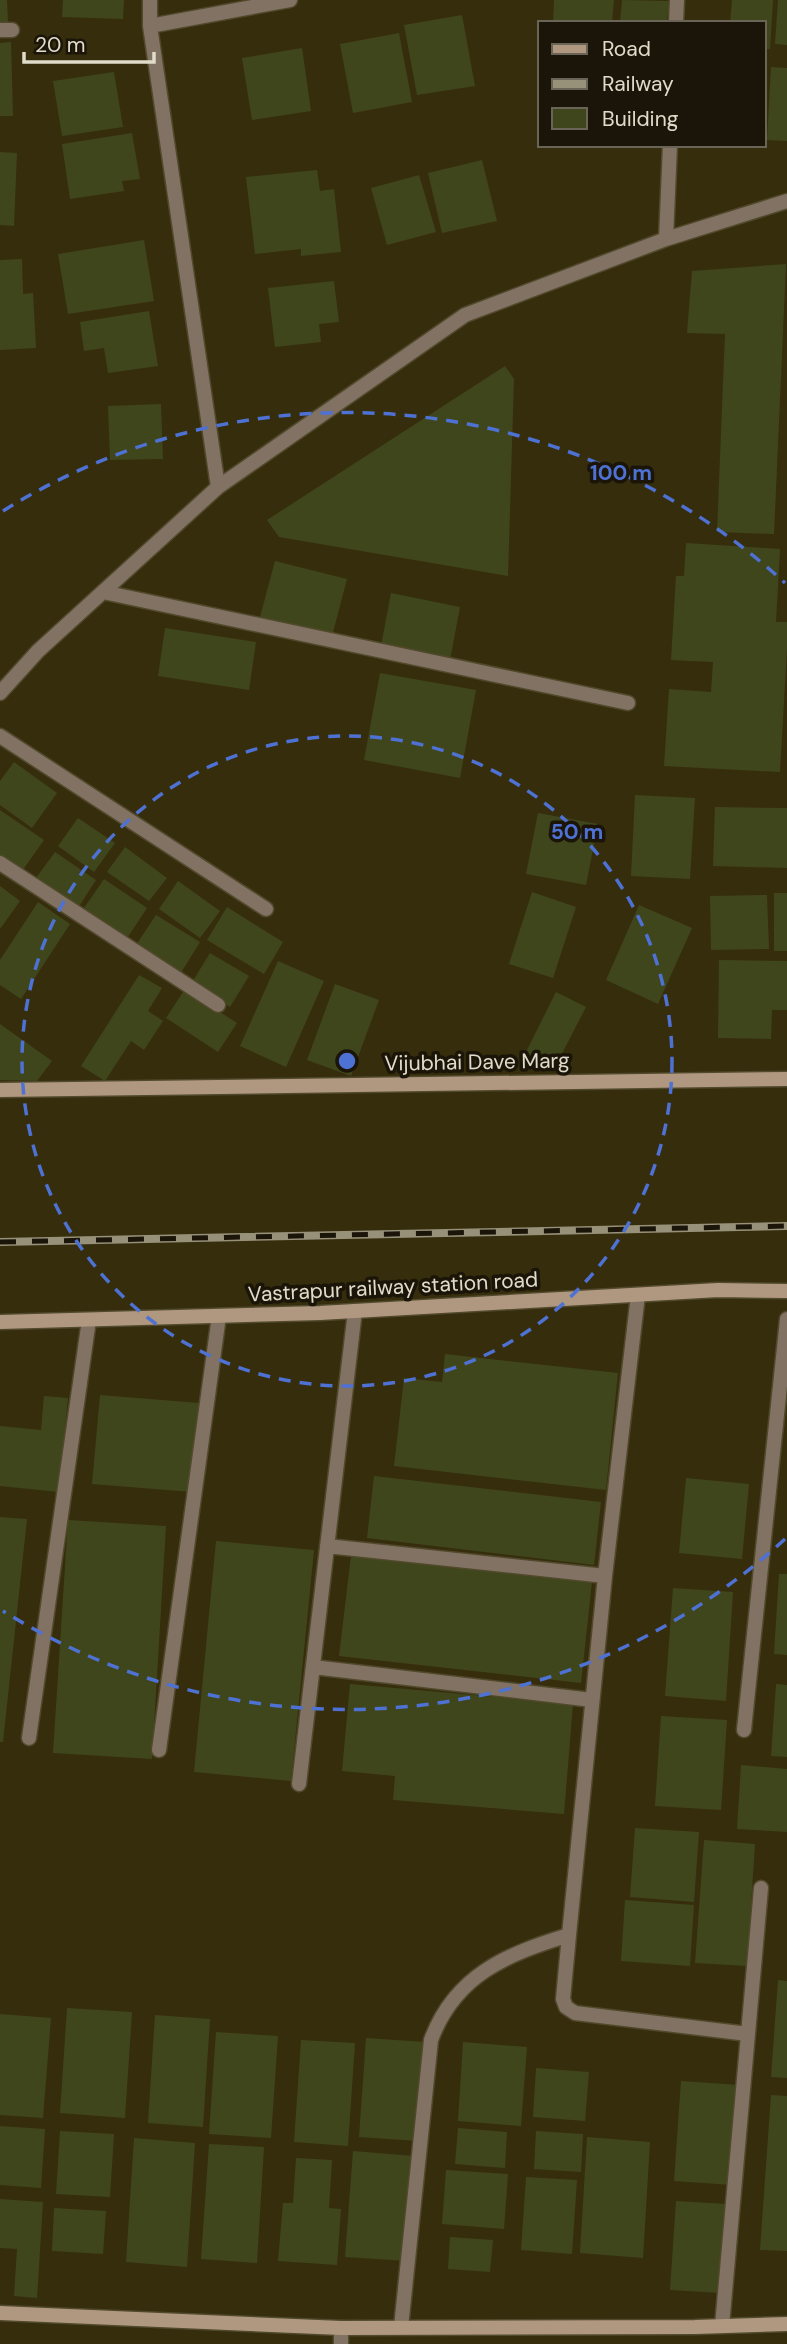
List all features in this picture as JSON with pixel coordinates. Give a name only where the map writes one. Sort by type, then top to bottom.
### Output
[{"type":"street","points":[[150,0],[150,26],[218,487]]},
{"type":"street","points":[[150,26],[290,0]]},
{"type":"street","points":[[676,21],[677,0]]},
{"type":"street","points":[[666,239],[670,147]]},
{"type":"street","points":[[2,686],[218,487],[465,315],[666,239],[787,201]]},
{"type":"street","points":[[103,592],[628,703]]},
{"type":"street","points":[[0,736],[266,909]]},
{"type":"street","points":[[0,863],[218,1005]]},
{"type":"street","name":"Vijubhai Dave Marg","points":[[0,1090],[787,1079]]},
{"type":"street","name":"Vastrapur railway station road","points":[[0,1322],[355,1311],[718,1290],[787,1292]]},
{"type":"street","points":[[638,1295],[605,1576],[563,1999],[566,2007],[575,2013],[748,2034]]},
{"type":"street","points":[[299,1784],[355,1311]]},
{"type":"street","points":[[159,1750],[219,1316]]},
{"type":"street","points":[[744,1730],[787,1319]]},
{"type":"street","points":[[29,1738],[89,1320]]},
{"type":"street","points":[[327,1546],[605,1576]]},
{"type":"street","points":[[313,1667],[592,1700]]},
{"type":"street","points":[[722,2326],[761,1888]]},
{"type":"street","points":[[401,2327],[431,2040],[437,2023],[446,2006],[462,1987],[527,1948],[569,1935]]},
{"type":"street","points":[[0,2314],[341,2328],[787,2324]]},
{"type":"street","points":[[341,2328],[341,2344]]},
{"type":"building","points":[[0,0],[7,0],[8,22],[0,22]]},
{"type":"building","points":[[63,0],[124,0],[123,19],[62,17]]},
{"type":"building","points":[[554,0],[614,0],[612,21],[553,21]]},
{"type":"building","points":[[622,0],[669,1],[667,21],[620,21]]},
{"type":"building","points":[[732,0],[773,0],[770,49],[766,49],[766,21],[730,21]]},
{"type":"building","points":[[778,0],[787,0],[787,45],[775,44]]},
{"type":"building","points":[[462,15],[475,86],[417,95],[404,25]]},
{"type":"building","points":[[399,33],[412,102],[353,113],[340,44]]},
{"type":"building","points":[[11,42],[13,116],[0,116],[0,43]]},
{"type":"building","points":[[302,48],[311,111],[252,120],[242,58]]},
{"type":"building","points":[[771,67],[787,68],[787,141],[767,140]]},
{"type":"building","points":[[114,72],[123,127],[62,136],[53,81]]},
{"type":"building","points":[[132,133],[140,179],[122,181],[124,191],[70,199],[62,144]]},
{"type":"building","points":[[0,152],[17,153],[14,226],[0,225]]},
{"type":"building","points":[[482,160],[497,221],[442,233],[428,173]]},
{"type":"building","points":[[317,170],[320,191],[334,189],[341,252],[301,256],[301,249],[255,254],[246,177]]},
{"type":"building","points":[[419,175],[436,232],[387,245],[371,188]]},
{"type":"building","points":[[144,240],[154,301],[68,314],[58,254]]},
{"type":"building","points":[[22,259],[23,294],[33,293],[36,348],[0,350],[0,260]]},
{"type":"building","points":[[786,264],[774,534],[717,532],[725,334],[687,333],[692,271]]},
{"type":"building","points":[[334,281],[339,322],[319,324],[321,342],[275,347],[268,288]]},
{"type":"building","points":[[149,311],[158,366],[108,373],[104,348],[84,351],[80,322]]},
{"type":"building","points":[[505,366],[514,379],[508,576],[279,537],[267,520]]},
{"type":"building","points":[[161,404],[163,459],[110,460],[108,406]]},
{"type":"building","points":[[686,543],[780,549],[776,622],[787,622],[787,648],[780,772],[664,766],[669,689],[711,692],[713,662],[671,660],[676,576],[684,576]]},
{"type":"building","points":[[275,561],[347,579],[332,636],[260,617]]},
{"type":"building","points":[[391,593],[460,607],[450,660],[381,646]]},
{"type":"building","points":[[165,628],[256,642],[249,690],[158,676]]},
{"type":"building","points":[[380,673],[476,690],[460,778],[364,760]]},
{"type":"building","points":[[14,762],[57,793],[32,828],[0,805],[0,781]]},
{"type":"building","points":[[635,795],[695,798],[690,879],[631,876]]},
{"type":"building","points":[[715,807],[787,808],[787,868],[713,866]]},
{"type":"building","points":[[0,810],[44,840],[20,874],[0,861]]},
{"type":"building","points":[[538,813],[598,824],[586,885],[526,874]]},
{"type":"building","points":[[78,818],[115,843],[94,872],[58,846]]},
{"type":"building","points":[[125,847],[167,878],[149,901],[107,872]]},
{"type":"building","points":[[55,852],[96,880],[76,911],[33,882]]},
{"type":"building","points":[[104,879],[147,908],[126,940],[82,911]]},
{"type":"building","points":[[178,881],[220,911],[200,938],[159,909]]},
{"type":"building","points":[[0,886],[20,901],[0,929]]},
{"type":"building","points":[[532,892],[576,907],[553,978],[509,964]]},
{"type":"building","points":[[774,893],[787,893],[787,951],[774,951]]},
{"type":"building","points":[[767,895],[769,949],[711,950],[710,896]]},
{"type":"building","points":[[38,902],[70,924],[21,999],[0,985],[0,960]]},
{"type":"building","points":[[639,905],[692,928],[658,1004],[606,980]]},
{"type":"building","points":[[227,907],[283,942],[264,974],[207,940]]},
{"type":"building","points":[[156,915],[200,942],[179,976],[134,948]]},
{"type":"building","points":[[210,953],[249,976],[230,1007],[191,984]]},
{"type":"building","points":[[719,960],[787,961],[787,1010],[772,1010],[771,1039],[718,1038]]},
{"type":"building","points":[[278,961],[324,981],[286,1067],[240,1046]]},
{"type":"building","points":[[139,975],[162,988],[148,1011],[163,1021],[144,1050],[131,1041],[105,1081],[81,1066]]},
{"type":"building","points":[[335,984],[379,1000],[351,1076],[307,1060]]},
{"type":"building","points":[[185,989],[237,1023],[218,1052],[166,1018]]},
{"type":"building","points":[[556,992],[586,1007],[553,1071],[524,1056]]},
{"type":"building","points":[[0,1024],[52,1061],[37,1081],[0,1080]]},
{"type":"building","points":[[445,1354],[618,1373],[606,1490],[394,1466],[404,1378],[442,1382]]},
{"type":"building","points":[[100,1395],[199,1403],[192,1492],[92,1484]]},
{"type":"building","points":[[44,1396],[68,1398],[59,1492],[0,1486],[0,1426],[41,1430]]},
{"type":"building","points":[[374,1476],[601,1502],[594,1565],[367,1538]]},
{"type":"building","points":[[686,1478],[749,1484],[742,1559],[679,1553]]},
{"type":"building","points":[[0,1517],[27,1519],[3,1742],[0,1742]]},
{"type":"building","points":[[68,1520],[166,1526],[152,1759],[53,1753]]},
{"type":"building","points":[[216,1541],[314,1550],[291,1781],[194,1772]]},
{"type":"building","points":[[351,1556],[592,1582],[581,1683],[339,1656]]},
{"type":"building","points":[[779,1574],[787,1574],[787,1655],[774,1654]]},
{"type":"building","points":[[673,1588],[733,1592],[726,1701],[665,1696]]},
{"type":"building","points":[[350,1684],[573,1704],[564,1814],[393,1800],[395,1776],[342,1771]]},
{"type":"building","points":[[776,1684],[787,1685],[787,1757],[771,1756]]},
{"type":"building","points":[[661,1716],[727,1720],[721,1810],[655,1806]]},
{"type":"building","points":[[741,1765],[787,1769],[787,1832],[737,1829]]},
{"type":"building","points":[[635,1828],[699,1832],[694,1902],[630,1897]]},
{"type":"building","points":[[704,1840],[755,1844],[747,1966],[695,1963]]},
{"type":"building","points":[[625,1900],[694,1905],[690,1966],[621,1961]]},
{"type":"building","points":[[778,1980],[787,1981],[787,2078],[771,2077]]},
{"type":"building","points":[[67,2008],[132,2012],[125,2118],[60,2113]]},
{"type":"building","points":[[0,2014],[51,2018],[43,2118],[0,2115]]},
{"type":"building","points":[[155,2015],[210,2019],[203,2127],[148,2123]]},
{"type":"building","points":[[216,2032],[278,2036],[271,2138],[209,2134]]},
{"type":"building","points":[[366,2038],[425,2042],[418,2141],[359,2137]]},
{"type":"building","points":[[301,2040],[355,2043],[348,2146],[294,2142]]},
{"type":"building","points":[[463,2042],[527,2047],[521,2126],[458,2121]]},
{"type":"building","points":[[536,2068],[589,2072],[585,2121],[533,2117]]},
{"type":"building","points":[[681,2081],[739,2085],[732,2185],[674,2181]]},
{"type":"building","points":[[771,2095],[787,2096],[787,2251],[760,2250]]},
{"type":"building","points":[[0,2126],[45,2129],[41,2188],[0,2185]]},
{"type":"building","points":[[458,2128],[507,2132],[505,2168],[455,2164]]},
{"type":"building","points":[[60,2131],[114,2134],[110,2197],[56,2194]]},
{"type":"building","points":[[536,2131],[583,2134],[581,2172],[534,2169]]},
{"type":"building","points":[[587,2137],[650,2142],[643,2258],[580,2253]]},
{"type":"building","points":[[134,2138],[195,2143],[187,2267],[126,2262]]},
{"type":"building","points":[[209,2144],[264,2147],[257,2263],[201,2259]]},
{"type":"building","points":[[353,2151],[414,2156],[407,2261],[345,2257]]},
{"type":"building","points":[[296,2158],[332,2160],[329,2208],[341,2209],[337,2265],[278,2261],[283,2203],[293,2203]]},
{"type":"building","points":[[446,2170],[508,2174],[504,2229],[442,2224]]},
{"type":"building","points":[[526,2177],[577,2180],[572,2254],[521,2250]]},
{"type":"building","points":[[0,2199],[43,2202],[37,2298],[14,2296],[17,2249],[0,2248]]},
{"type":"building","points":[[676,2201],[727,2204],[721,2293],[670,2290]]},
{"type":"building","points":[[54,2208],[106,2211],[103,2254],[52,2251]]},
{"type":"building","points":[[450,2237],[493,2240],[490,2272],[448,2269]]},
{"type":"railway","points":[[0,1242],[787,1226]]}]
